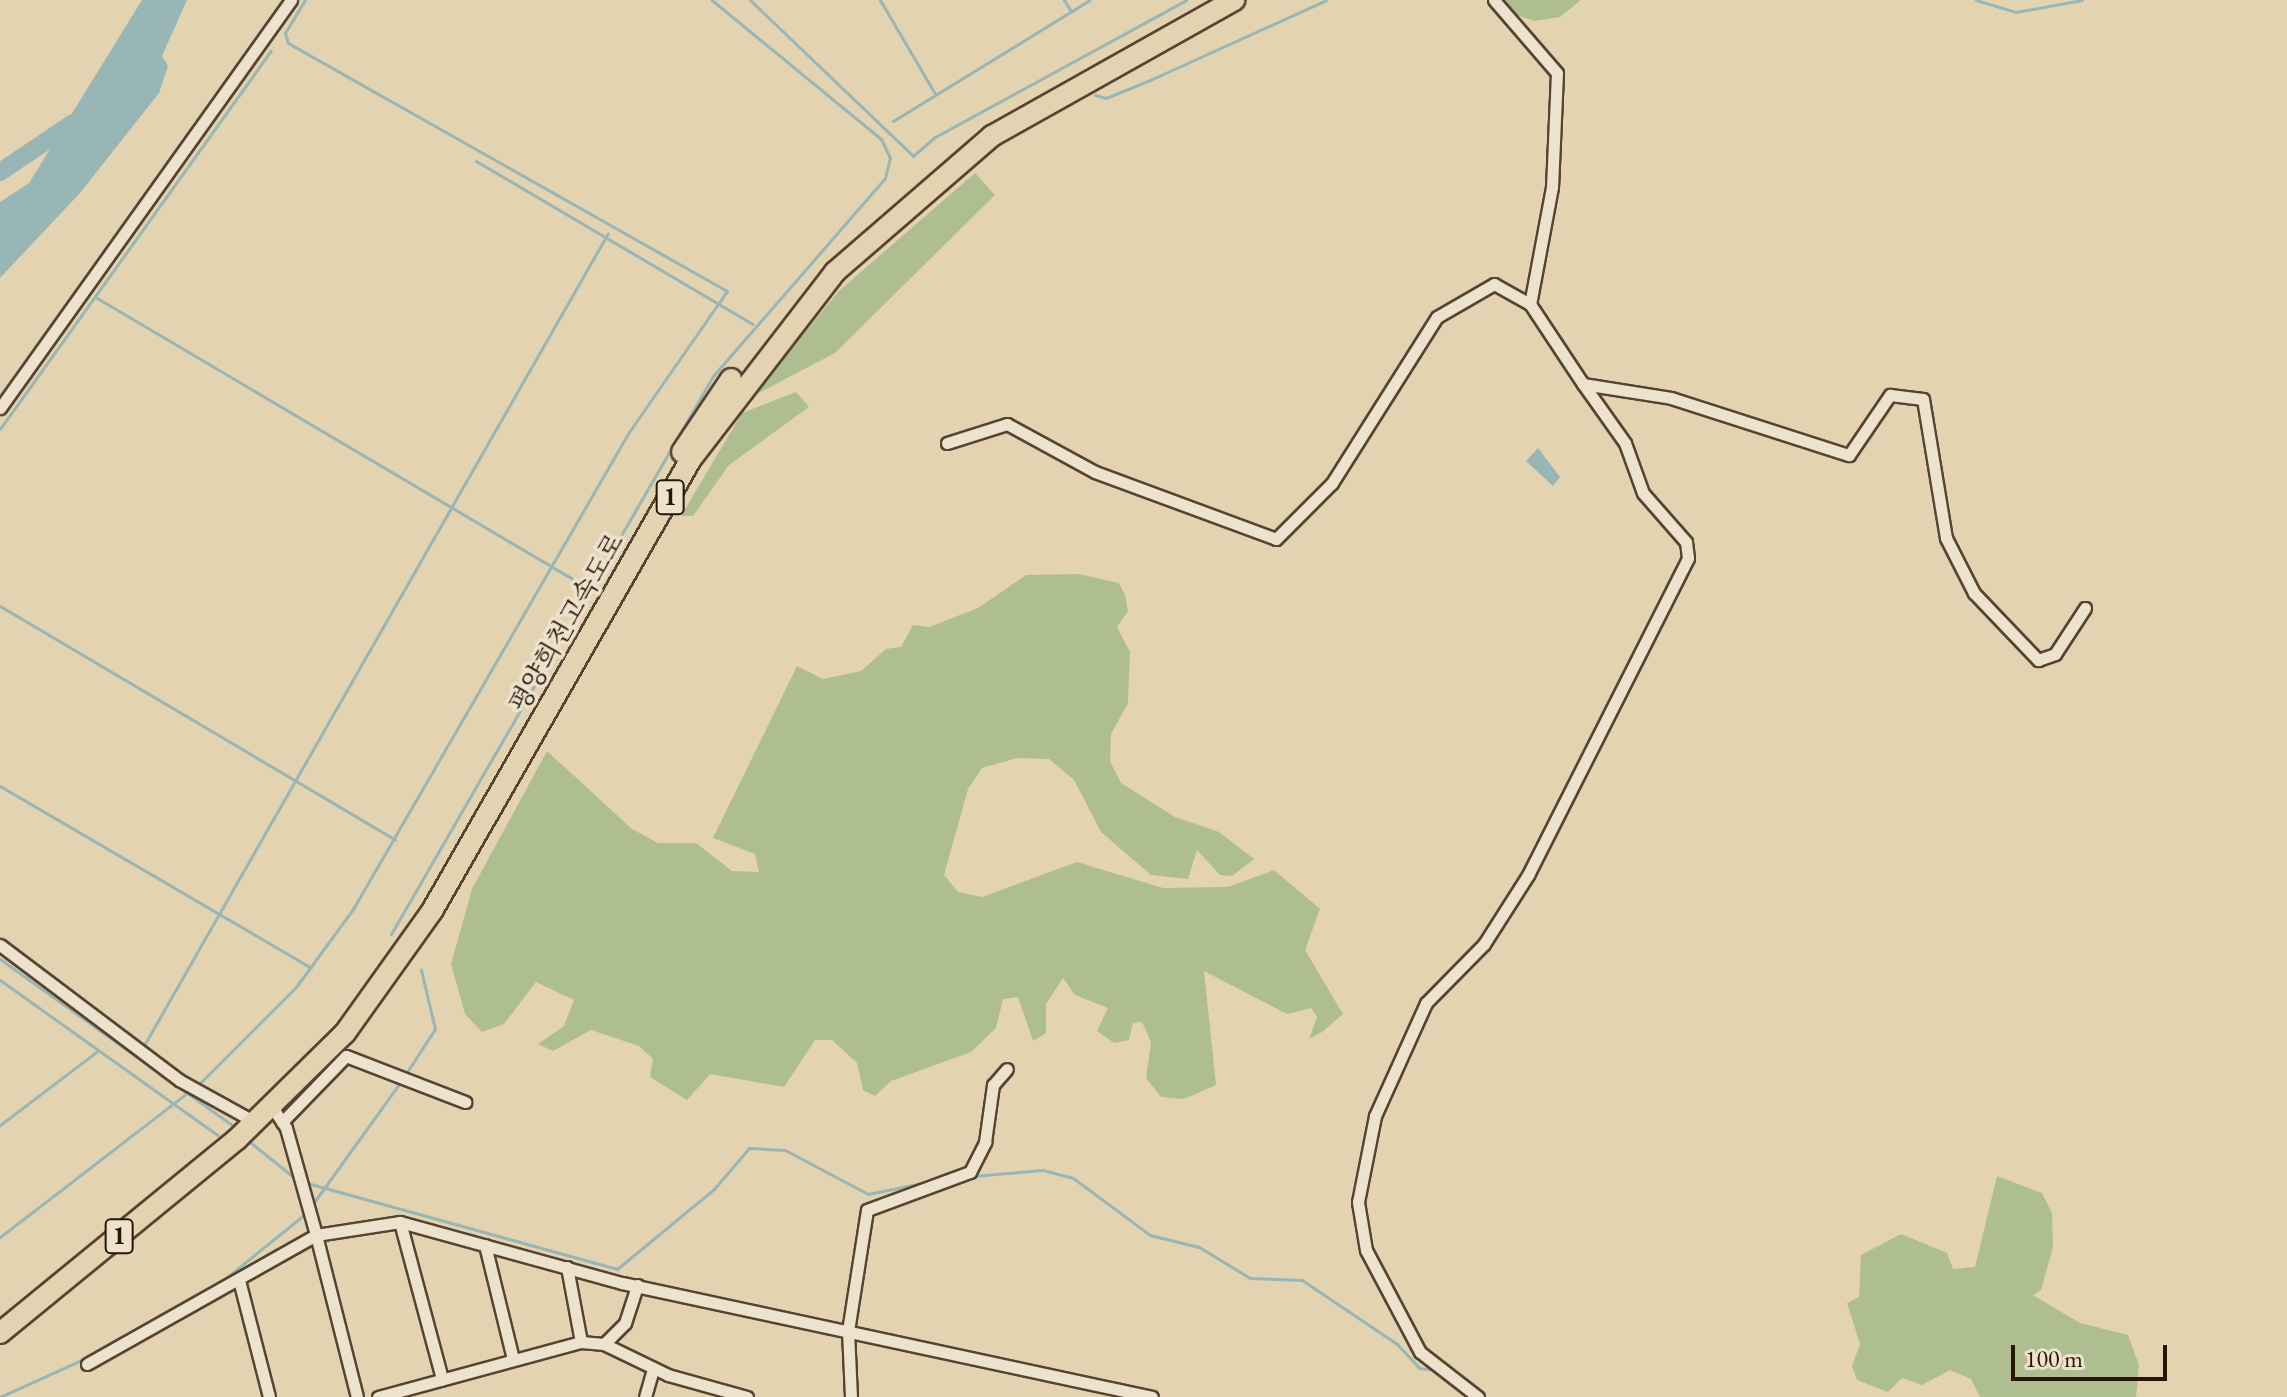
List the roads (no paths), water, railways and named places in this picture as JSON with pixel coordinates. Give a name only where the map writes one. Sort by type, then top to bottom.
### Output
[{"type":"highway","name":"평양희천고속도로","points":[[0,1333],[240,1127],[332,1030],[419,912],[697,427],[766,333],[906,189],[976,134],[1213,0]]},
{"type":"highway","name":"평양희천고속도로","points":[[0,1316],[240,1127],[277,1114],[345,1033],[432,911],[691,459],[835,272],[992,136],[1234,0]]},
{"type":"street","points":[[0,408],[291,0]]},
{"type":"street","points":[[1494,0],[1551,59],[1561,93],[1530,304]]},
{"type":"street","points":[[947,443],[1007,424],[1095,472],[1276,539],[1332,483],[1437,317],[1494,284],[1530,304],[1625,443],[1643,493],[1686,542],[1688,558],[1528,875],[1484,944],[1426,1003],[1375,1116],[1358,1202],[1366,1250],[1420,1352],[1478,1397]]},
{"type":"street","points":[[1583,384],[1671,398],[1849,455],[1890,395],[1923,399],[1946,538],[1974,593],[2038,660],[2055,654],[2085,608]]},
{"type":"street","points":[[0,945],[240,1127]]},
{"type":"street","points":[[357,1397],[316,1235],[277,1114],[346,1056],[465,1102]]},
{"type":"street","points":[[851,1397],[848,1331],[867,1210],[970,1172],[985,1142],[993,1085],[1007,1069]]},
{"type":"street","points":[[87,1364],[316,1235],[400,1222],[637,1285],[1152,1397]]},
{"type":"street","points":[[400,1222],[442,1379]]},
{"type":"street","points":[[485,1245],[513,1359]]},
{"type":"street","points":[[567,1267],[581,1342]]},
{"type":"street","points":[[239,1280],[269,1397]]},
{"type":"street","points":[[604,1344],[625,1323],[637,1285]]},
{"type":"street","points":[[378,1397],[581,1342],[604,1344],[653,1369],[747,1397]]},
{"type":"street","points":[[645,1397],[653,1369]]},
{"type":"water","points":[[142,0],[187,0],[162,56],[168,66],[159,93],[80,193],[0,278],[0,202],[29,183]]},
{"type":"water","points":[[1538,448],[1560,477],[1553,486],[1526,461]]},
{"type":"waterway","points":[[198,1085],[296,987],[353,909],[629,432],[727,291],[288,43],[285,33],[305,0]]},
{"type":"waterway","points":[[391,934],[713,376],[885,178],[890,158],[881,139],[712,0]]},
{"type":"waterway","points":[[750,0],[913,156],[935,137],[1186,0]]},
{"type":"waterway","points":[[880,0],[934,92]]},
{"type":"waterway","points":[[1064,0],[1071,11]]},
{"type":"waterway","points":[[893,121],[1090,0]]},
{"type":"waterway","points":[[1095,95],[1106,98],[1150,80],[1326,0]]},
{"type":"waterway","points":[[1976,0],[2016,12],[2082,0]]},
{"type":"waterway","points":[[0,429],[271,51]]},
{"type":"waterway","points":[[0,172],[73,123]]},
{"type":"waterway","points":[[476,161],[753,324]]},
{"type":"waterway","points":[[143,1047],[608,233]]},
{"type":"waterway","points":[[97,298],[588,588]]},
{"type":"waterway","points":[[0,606],[395,840]]},
{"type":"waterway","points":[[0,786],[311,968]]},
{"type":"waterway","points":[[0,959],[236,1128]]},
{"type":"waterway","points":[[405,1075],[435,1029],[421,970]]},
{"type":"waterway","points":[[0,980],[217,1135]]},
{"type":"waterway","points":[[0,1125],[96,1052]]},
{"type":"waterway","points":[[312,1205],[401,1081]]},
{"type":"waterway","points":[[0,1237],[192,1089]]},
{"type":"waterway","points":[[246,1139],[296,1179]]},
{"type":"waterway","points":[[307,1183],[617,1269],[714,1189],[749,1148],[785,1150],[868,1194],[933,1181]]},
{"type":"waterway","points":[[972,1176],[1043,1170],[1073,1178],[1150,1235],[1199,1247],[1250,1278],[1302,1280],[1397,1344],[1419,1368],[1437,1370]]},
{"type":"waterway","points":[[221,1282],[305,1214]]},
{"type":"waterway","points":[[0,1397],[86,1358]]},
{"type":"waterway","points":[[1448,1369],[1485,1397]]}]
